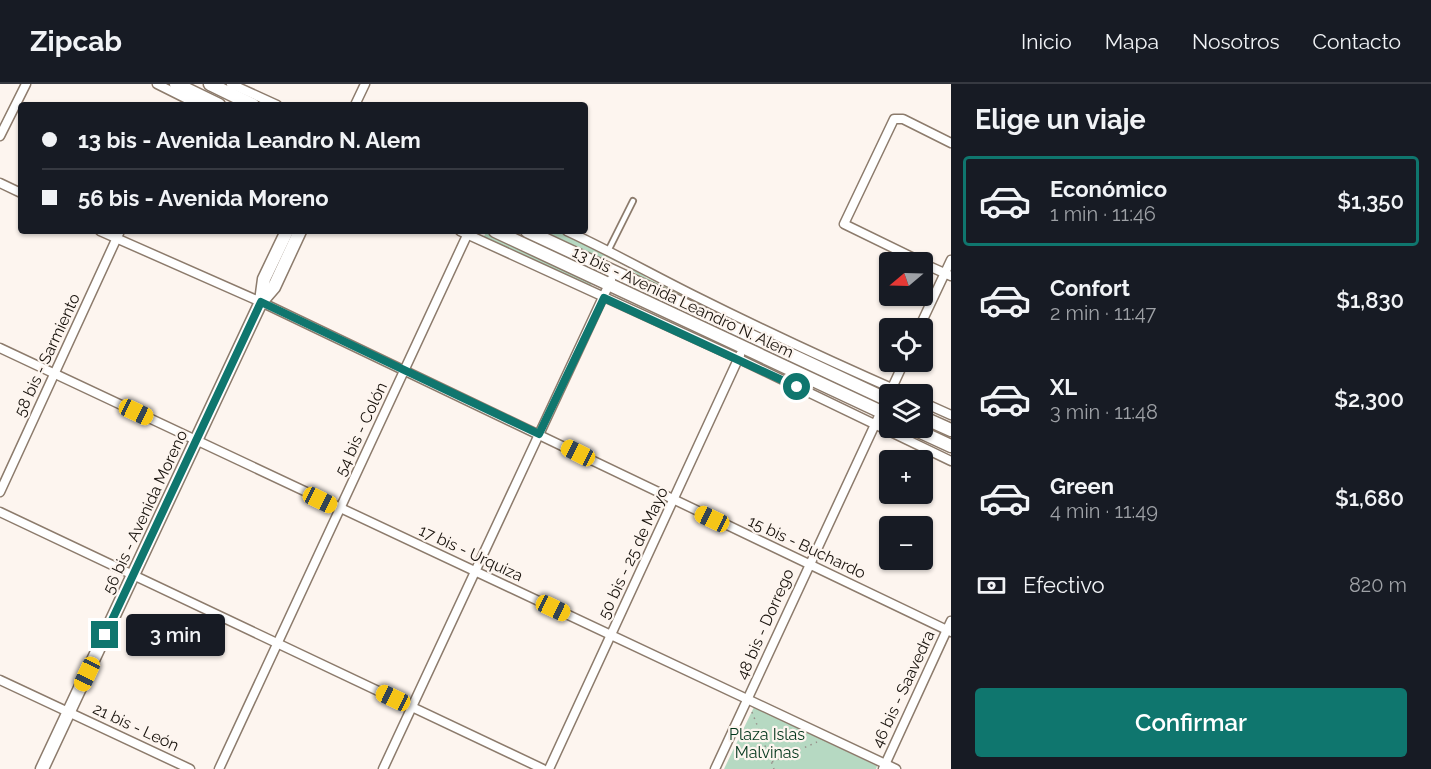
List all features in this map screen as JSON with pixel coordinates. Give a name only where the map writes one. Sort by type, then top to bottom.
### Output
[{"type":"main road","points":[[210,84],[247,102]]},
{"type":"main road","points":[[182,88],[212,102]]},
{"type":"main road","name":"56 bis - Avenida Moreno","points":[[261,302],[264,279],[286,234]]},
{"type":"main road","name":"56 bis - Avenida Moreno","points":[[42,769],[261,302],[273,287],[299,234]]},
{"type":"main road","name":"13 bis - Avenida Leandro N. Alem","points":[[500,234],[606,292],[879,411]]},
{"type":"main road","name":"13 bis - Avenida Leandro N. Alem","points":[[533,234],[879,391]]},
{"type":"main road","points":[[933,422],[951,430]]},
{"type":"main road","points":[[933,438],[951,446]]},
{"type":"street","points":[[0,136],[26,84]]},
{"type":"street","points":[[157,84],[182,88],[196,102]]},
{"type":"street","points":[[231,84],[270,102]]},
{"type":"street","points":[[356,102],[365,84]]},
{"type":"street","points":[[900,252],[843,224],[894,119],[903,119],[951,143]]},
{"type":"street","points":[[0,183],[18,192]]},
{"type":"street","name":"54 bis - Colón","points":[[219,769],[405,371],[464,234]]},
{"type":"street","name":"13 bis - Avenida Leandro N. Alem","points":[[470,234],[606,292]]},
{"type":"street","name":"13 bis - Avenida Leandro N. Alem","points":[[573,234],[879,391]]},
{"type":"street","name":"15 bis - Buchardo","points":[[118,235],[949,631]]},
{"type":"street","name":"58 bis - Sarmiento","points":[[0,492],[118,235]]},
{"type":"street","points":[[924,318],[948,275],[951,260]]},
{"type":"street","points":[[933,268],[948,275]]},
{"type":"street","points":[[383,769],[615,272]]},
{"type":"street","name":"17 bis - Urquiza","points":[[0,348],[828,737],[884,767],[896,769]]},
{"type":"street","name":"13 bis - Avenida Leandro N. Alem","points":[[741,353],[875,424],[951,460]]},
{"type":"street","name":"50 bis - 25 de Mayo","points":[[549,769],[741,353]]},
{"type":"street","points":[[933,407],[951,415]]},
{"type":"street","name":"48 bis - Dorrego","points":[[715,769],[809,564],[875,424],[879,420]]},
{"type":"street","points":[[0,513],[543,769]]},
{"type":"street","name":"46 bis - Saavedra","points":[[884,767],[949,631],[951,621]]},
{"type":"street","name":"21 bis - León","points":[[0,680],[190,769]]},
{"type":"lane","points":[[608,251],[633,201]]},
{"type":"path","points":[[748,700],[774,769]]},
{"type":"path","points":[[772,763],[828,737]]},
{"type":"green space","points":[[485,234],[493,234],[593,282],[590,286],[483,238]]},
{"type":"green space","points":[[546,234],[569,234],[609,252],[647,278],[743,323],[754,331],[643,279],[628,267],[604,256],[601,261]]},
{"type":"green space","points":[[642,294],[656,297],[877,401],[875,405]]},
{"type":"green space","name":"Plaza Islas Malvinas","points":[[754,707],[877,766],[876,769],[724,769]]},
{"type":"route","points":[[105,635],[261,302],[539,434],[604,298],[797,387]]}]
